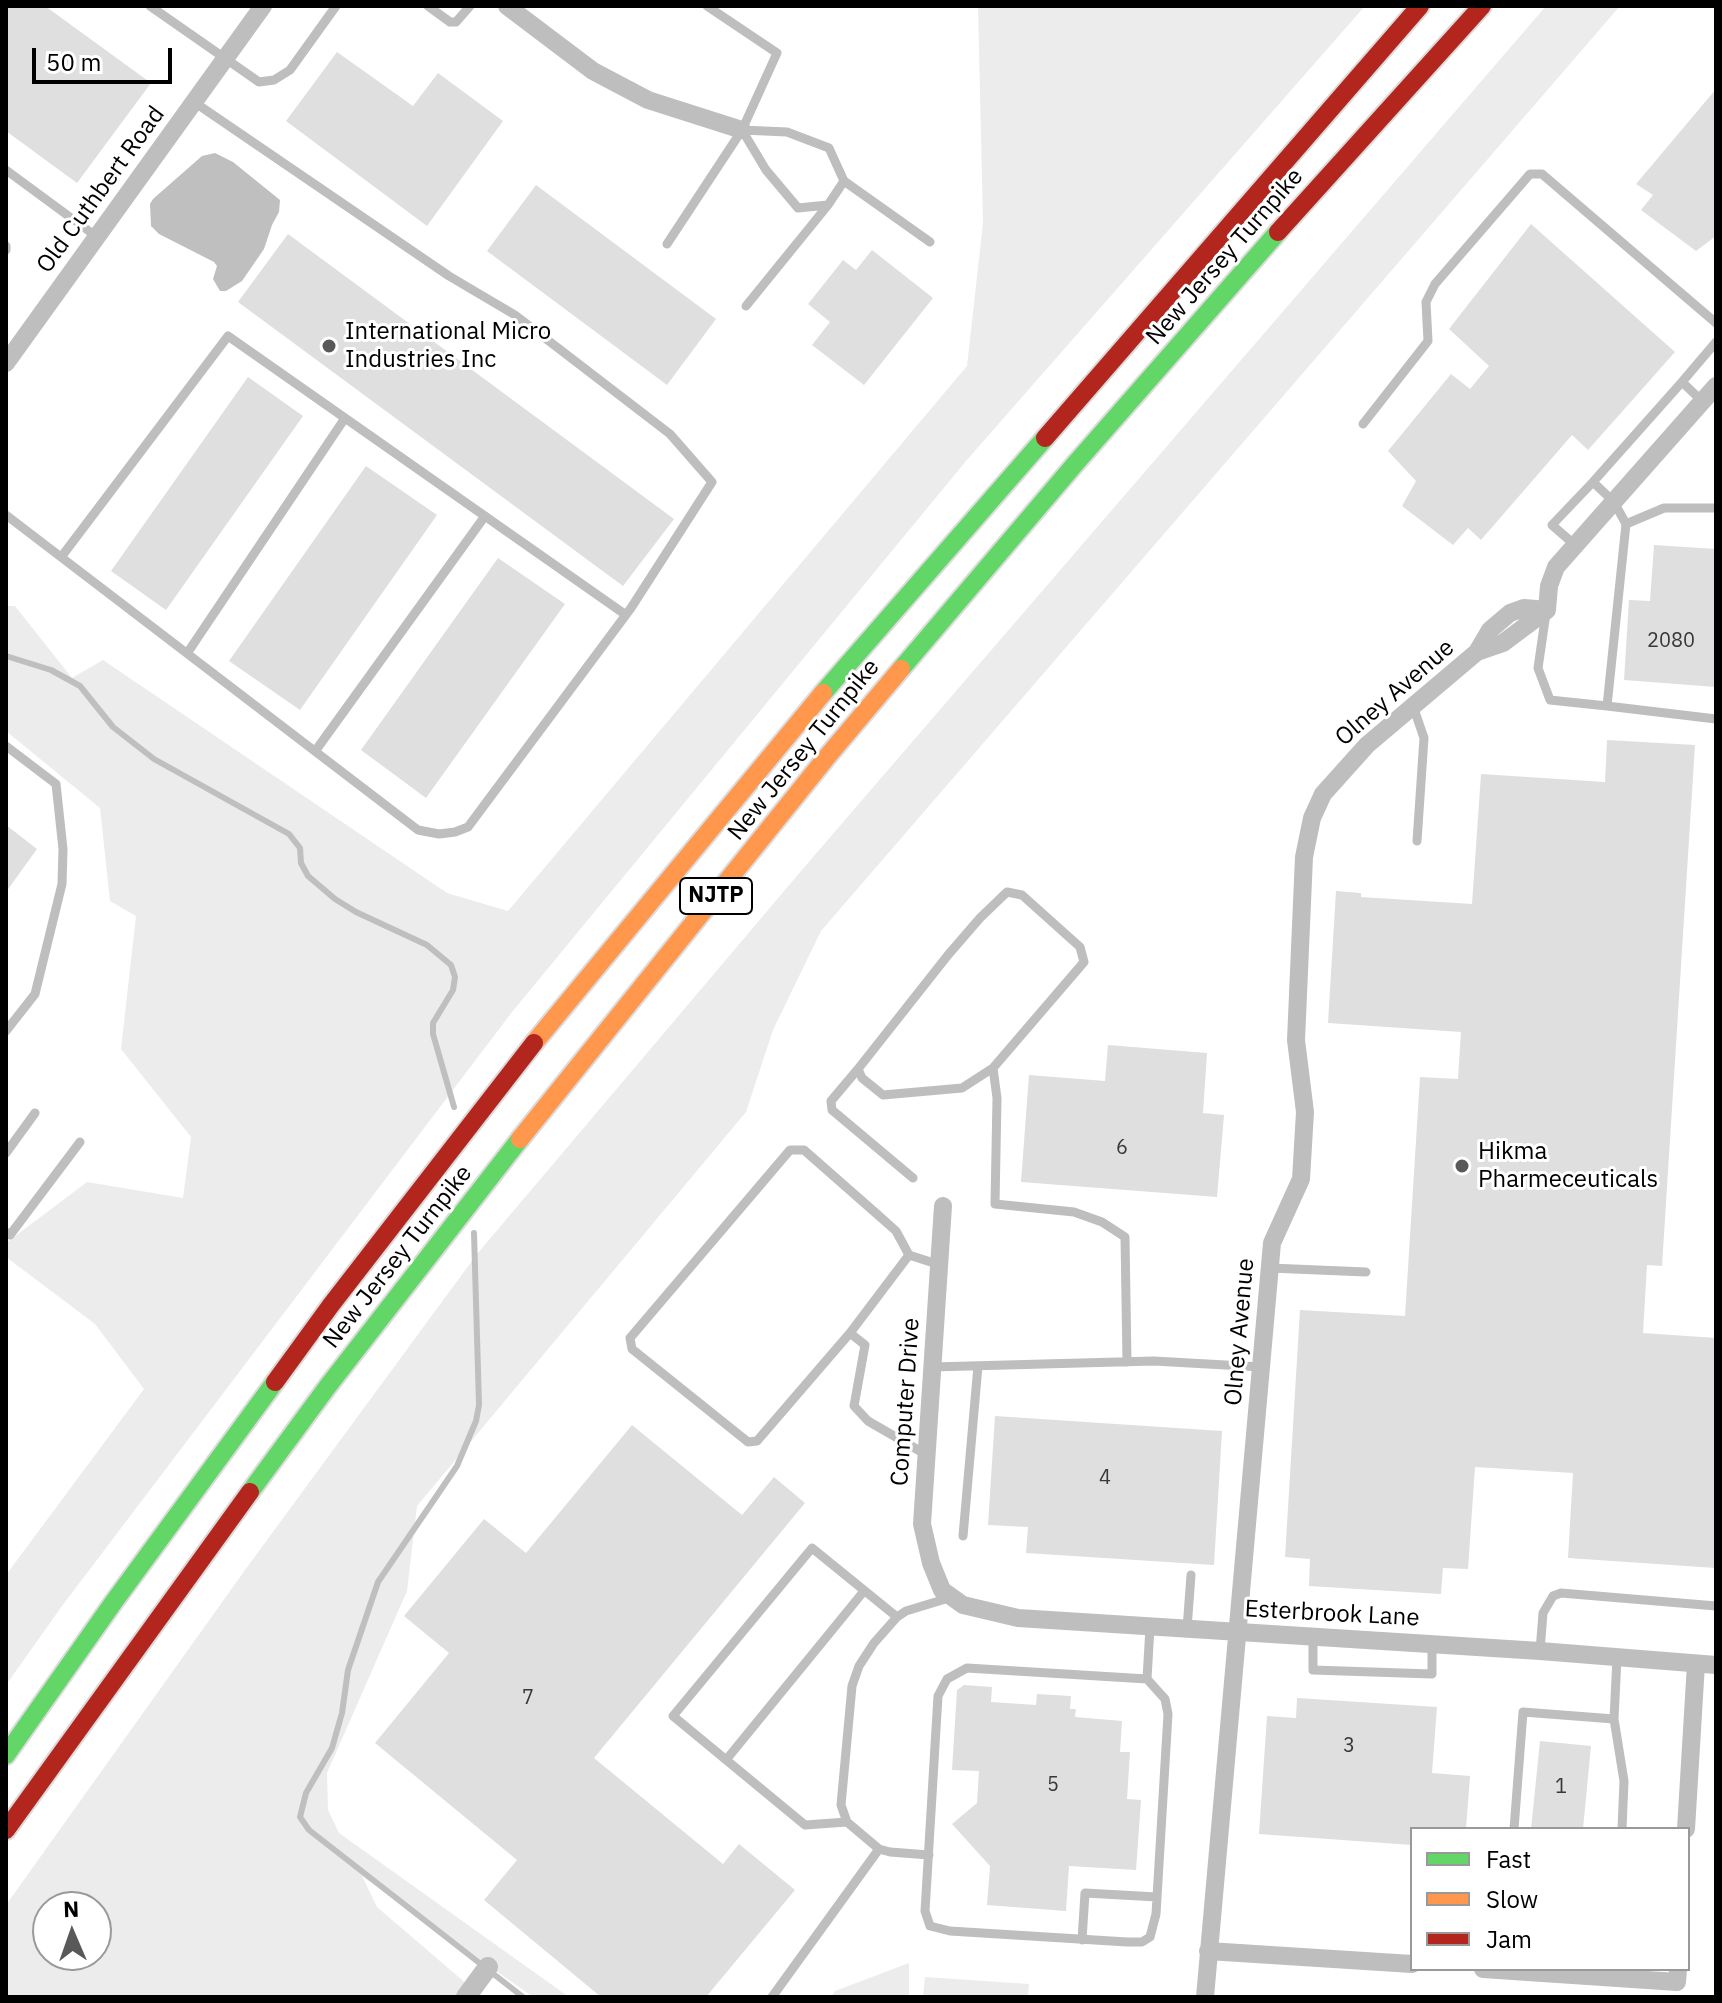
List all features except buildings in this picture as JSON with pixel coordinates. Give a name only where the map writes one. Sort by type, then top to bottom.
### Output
[{"type":"highway","name":"New Jersey Turnpike","points":[[6,1755],[331,1305],[554,1019],[814,704],[1420,6]]},
{"type":"highway","name":"New Jersey Turnpike","points":[[6,1830],[328,1386],[459,1215],[826,758],[1075,464],[1334,168],[1482,6]]},
{"type":"street","name":"Old Cuthbert Road","points":[[6,363],[263,6]]},
{"type":"street","points":[[508,6],[593,71],[648,100],[742,130]]},
{"type":"street","points":[[1547,610],[1556,567],[1716,386]]},
{"type":"street","name":"Olney Avenue","points":[[1205,1997],[1272,1243],[1301,1179],[1305,1112],[1296,1040],[1304,857],[1312,818],[1323,794],[1367,745],[1477,652],[1503,643],[1547,610]]},
{"type":"street","name":"Computer Drive","points":[[943,1206],[922,1524],[931,1563],[942,1590],[951,1596]]},
{"type":"street","name":"Esterbrook Lane","points":[[951,1596],[963,1605],[1018,1618],[1716,1665]]},
{"type":"street","points":[[1686,1827],[1696,1664]]},
{"type":"street","points":[[1208,1951],[1410,1964]]},
{"type":"street","points":[[1511,1971],[1677,1983]]},
{"type":"lane","points":[[150,6],[259,82],[282,77],[336,6]]},
{"type":"lane","points":[[428,6],[450,22],[456,22],[470,6]]},
{"type":"lane","points":[[667,244],[742,130],[777,53],[707,6]]},
{"type":"lane","points":[[6,515],[418,830],[439,834],[468,827],[626,615],[712,482],[670,434],[515,315],[449,276],[194,102]]},
{"type":"lane","points":[[742,130],[787,132],[829,148],[844,181],[930,242]]},
{"type":"lane","points":[[742,130],[766,170],[798,208],[828,205]]},
{"type":"lane","points":[[6,170],[97,237]]},
{"type":"lane","points":[[1363,424],[1428,341],[1426,302],[1435,284],[1530,174],[1542,174],[1716,323]]},
{"type":"lane","points":[[746,306],[844,181]]},
{"type":"lane","points":[[62,556],[228,336],[626,615]]},
{"type":"lane","points":[[1575,545],[1552,525],[1716,342]]},
{"type":"lane","points":[[1682,382],[1703,401]]},
{"type":"lane","points":[[188,652],[345,418]]},
{"type":"lane","points":[[1593,482],[1614,502],[1626,524],[1607,706]]},
{"type":"lane","points":[[1626,524],[1664,508],[1716,508]]},
{"type":"lane","points":[[316,750],[485,516]]},
{"type":"lane","points":[[1547,610],[1538,668],[1550,700],[1716,719]]},
{"type":"lane","points":[[1413,706],[1424,738],[1417,841]]},
{"type":"lane","points":[[6,746],[56,784],[63,849],[62,884],[35,994],[6,1031]]},
{"type":"lane","points":[[858,1069],[862,1078],[883,1095],[962,1088],[993,1068],[1084,962],[1080,947],[1022,895],[1007,892],[948,955],[831,1101],[832,1110],[913,1178]]},
{"type":"lane","points":[[993,1068],[997,1098],[995,1204],[1074,1212],[1102,1222],[1125,1237],[1127,1362]]},
{"type":"lane","points":[[6,1153],[35,1113]]},
{"type":"lane","points":[[6,1232],[10,1235],[80,1142]]},
{"type":"lane","points":[[909,1255],[850,1333],[757,1441],[748,1442],[632,1349],[630,1338],[790,1150],[804,1150],[878,1215],[896,1231],[909,1255],[940,1265]]},
{"type":"lane","points":[[1270,1268],[1366,1272]]},
{"type":"lane","points":[[850,1333],[865,1345],[854,1406],[868,1421],[925,1454]]},
{"type":"lane","points":[[932,1367],[1127,1362],[1261,1367]]},
{"type":"lane","points":[[963,1536],[978,1366]]},
{"type":"lane","points":[[847,1822],[805,1825],[673,1716],[812,1548],[897,1617]]},
{"type":"lane","points":[[1187,1629],[1191,1575]]},
{"type":"lane","points":[[726,1760],[864,1591]]},
{"type":"lane","points":[[1540,1651],[1543,1613],[1548,1602],[1561,1593],[1716,1606]]},
{"type":"lane","points":[[929,1855],[879,1849],[847,1822],[841,1805],[852,1686],[866,1654],[897,1617],[951,1596]]},
{"type":"lane","points":[[1147,1679],[1150,1627]]},
{"type":"lane","points":[[1313,1637],[1313,1670],[1432,1674],[1432,1644]]},
{"type":"lane","points":[[1617,1658],[1614,1719],[1624,1781],[1622,1827]]},
{"type":"lane","points":[[967,1668],[1147,1679],[1165,1699],[1168,1714],[1155,1927],[1150,1937],[1142,1942],[1082,1940],[950,1931],[930,1926],[925,1911],[938,1696],[947,1679],[967,1668]]},
{"type":"lane","points":[[1514,1827],[1523,1712],[1614,1719]]},
{"type":"lane","points":[[772,1997],[879,1849]]},
{"type":"lane","points":[[1082,1940],[1085,1893],[1157,1897]]},
{"type":"shaded area","points":[[978,6],[1365,6],[966,461],[512,1012],[62,1606],[6,1685],[6,1575],[144,1389],[95,1324],[6,1257],[6,1243],[87,1182],[183,1198],[191,1137],[121,1049],[136,916],[110,901],[100,808],[6,731],[6,606],[15,606],[72,678],[103,660],[447,893],[508,911],[967,366],[983,223]]},
{"type":"shaded area","points":[[1546,6],[1620,6],[821,931],[773,1030],[746,1112],[417,1506],[407,1591],[327,1773],[328,1810],[339,1833],[569,1997],[533,1997],[362,1876],[377,1907],[482,1997],[6,1997],[6,1905],[245,1570],[477,1254],[801,871]]},
{"type":"shaded area","points":[[215,153],[233,162],[280,200],[279,212],[264,249],[242,281],[226,291],[220,291],[213,279],[217,266],[214,262],[159,234],[151,226],[150,204],[153,199],[202,156]]},
{"type":"shaded area","points":[[909,1963],[909,1997],[831,1997],[835,1991]]},
{"type":"shaded area","points":[[925,1977],[1029,1984],[1028,1997],[923,1997]]},
{"type":"waterway","points":[[6,656],[51,670],[80,686],[113,727],[154,759],[289,834],[300,848],[301,863],[308,876],[335,899],[427,945],[451,965],[455,977],[453,990],[433,1023],[433,1034],[454,1107]]},
{"type":"waterway","points":[[474,1233],[479,1405],[476,1421],[457,1466],[378,1582],[348,1670],[342,1713],[332,1748],[306,1793],[300,1817],[309,1830],[523,1997]]},
{"type":"waterway","points":[[466,1997],[488,1967]]},
{"type":"traffic: fast","points":[[901,669],[1278,232]]},
{"type":"traffic: fast","points":[[823,693],[1045,438]]},
{"type":"traffic: fast","points":[[250,1492],[328,1386],[520,1139]]},
{"type":"traffic: fast","points":[[6,1755],[275,1382]]},
{"type":"traffic: slow","points":[[520,1139],[901,669]]},
{"type":"traffic: slow","points":[[534,1043],[823,693]]},
{"type":"traffic: jam","points":[[1045,438],[1420,6]]},
{"type":"traffic: jam","points":[[1278,232],[1482,6]]},
{"type":"traffic: jam","points":[[275,1382],[534,1043]]},
{"type":"traffic: jam","points":[[6,1830],[250,1492]]},
{"type":"place","name":"International Micro Industries Inc","points":[[329,346]]},
{"type":"place","name":"Hikma Pharmeceuticals","points":[[1462,1166]]}]
